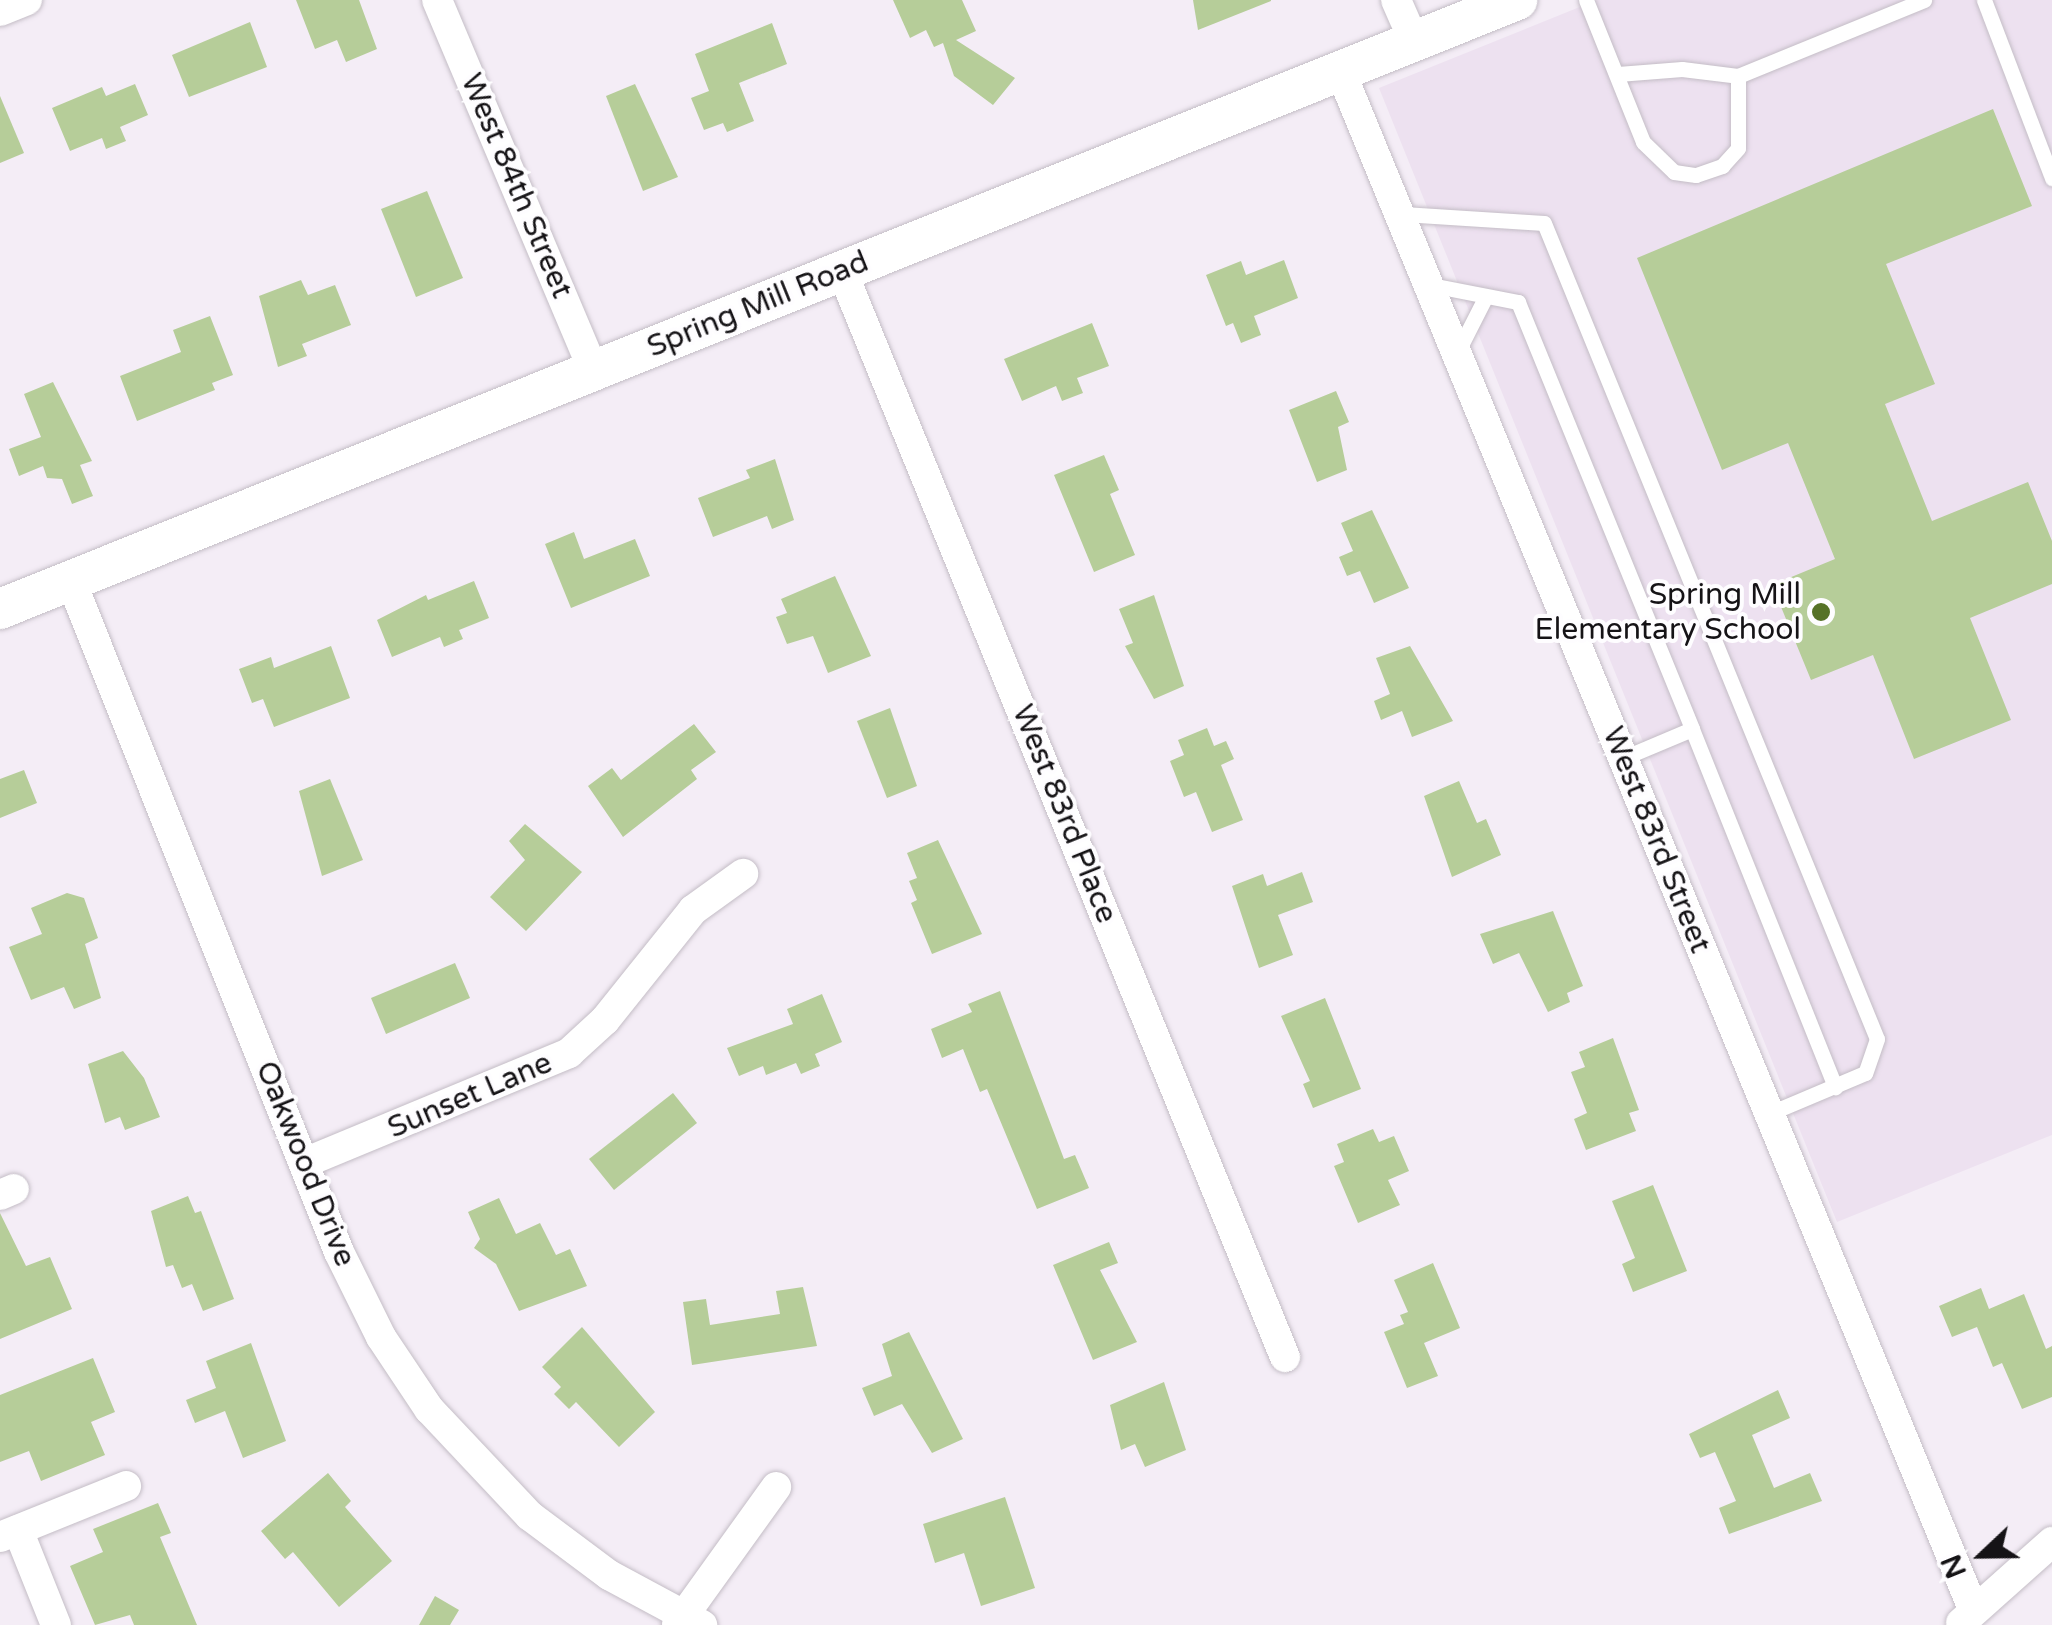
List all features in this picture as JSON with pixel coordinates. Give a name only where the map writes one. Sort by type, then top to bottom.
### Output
[{"type":"street","points":[[0,11],[27,0]]},
{"type":"street","name":"West 84th Street","points":[[437,0],[594,371]]},
{"type":"street","points":[[1396,0],[1414,41]]},
{"type":"street","name":"Spring Mill Road","points":[[0,610],[1517,0]]},
{"type":"street","name":"West 83rd Street","points":[[1340,70],[1403,214],[1768,1114],[1966,1617]]},
{"type":"street","name":"West 83rd Place","points":[[842,272],[1286,1357]]},
{"type":"street","name":"Oakwood Drive","points":[[71,581],[357,1292],[428,1409],[544,1528],[609,1575],[688,1622]]},
{"type":"street","name":"Sunset Lane","points":[[304,1163],[569,1054],[605,1020],[693,910],[743,874]]},
{"type":"street","points":[[56,1625],[9,1534],[126,1486]]},
{"type":"street","points":[[688,1622],[776,1488]]},
{"type":"street","points":[[1966,1617],[2052,1542]]},
{"type":"lane","points":[[1586,0],[1643,142],[1674,172],[1696,175],[1722,166],[1738,148],[1738,76]]},
{"type":"lane","points":[[1618,74],[1682,69],[1738,76],[1924,0]]},
{"type":"lane","points":[[1984,0],[2052,178]]},
{"type":"lane","points":[[1403,214],[1544,223],[1877,1040],[1865,1073],[1768,1114]]},
{"type":"lane","points":[[1431,286],[1484,300],[1518,302],[1835,1087]]},
{"type":"lane","points":[[1458,351],[1484,300]]},
{"type":"lane","points":[[1623,758],[1692,729]]},
{"type":"shaded area","name":"Spring Mill Elementary School","points":[[1597,0],[2052,0],[2052,1135],[1837,1222],[1379,88]]},
{"type":"building","points":[[296,0],[359,0],[377,49],[346,62],[337,40],[315,49]]},
{"type":"building","points":[[893,0],[962,0],[976,31],[956,40],[1015,78],[993,105],[954,76],[943,43],[934,47],[926,30],[910,38]]},
{"type":"building","points":[[1193,0],[1271,0],[1271,1],[1198,30]]},
{"type":"building","points":[[250,22],[267,67],[189,97],[172,55]]},
{"type":"building","points":[[772,23],[787,64],[739,83],[754,121],[727,132],[723,123],[704,130],[691,98],[709,91],[695,54]]},
{"type":"building","points":[[135,84],[148,115],[120,127],[126,141],[106,149],[102,138],[70,151],[52,108],[102,87],[106,96]]},
{"type":"building","points":[[635,84],[678,177],[643,191],[606,96]]},
{"type":"building","points":[[0,96],[24,153],[0,163]]},
{"type":"building","points":[[1993,109],[2032,206],[1886,264],[1935,384],[1885,404],[1932,521],[2028,482],[2052,541],[2052,584],[1970,618],[2011,720],[1914,759],[1873,655],[1811,680],[1772,585],[1835,559],[1788,443],[1722,470],[1637,258]]},
{"type":"building","points":[[427,191],[463,278],[416,297],[381,209]]},
{"type":"building","points":[[1284,260],[1298,298],[1254,316],[1261,335],[1241,343],[1233,323],[1226,326],[1206,275],[1241,261],[1246,275]]},
{"type":"building","points":[[301,280],[308,295],[335,285],[351,325],[302,344],[307,356],[278,367],[259,296]]},
{"type":"building","points":[[210,316],[233,375],[212,383],[215,390],[137,421],[120,376],[181,352],[173,330]]},
{"type":"building","points":[[1092,323],[1109,366],[1077,378],[1083,393],[1062,401],[1056,386],[1022,401],[1004,359]]},
{"type":"building","points":[[53,382],[92,461],[80,465],[93,496],[72,504],[62,479],[47,478],[43,466],[19,476],[9,449],[41,437],[24,394]]},
{"type":"building","points":[[1336,391],[1349,422],[1338,427],[1347,470],[1317,482],[1289,410]]},
{"type":"building","points":[[1104,455],[1119,490],[1110,494],[1135,555],[1094,572],[1054,475]]},
{"type":"building","points":[[775,459],[794,520],[772,529],[767,516],[713,537],[698,498],[750,478],[746,470]]},
{"type":"building","points":[[1372,510],[1409,588],[1374,603],[1360,571],[1347,576],[1339,557],[1353,551],[1341,523]]},
{"type":"building","points":[[574,532],[584,559],[635,539],[650,576],[571,608],[545,544]]},
{"type":"building","points":[[835,576],[871,656],[828,673],[813,636],[787,644],[776,617],[787,613],[781,599]]},
{"type":"building","points":[[474,581],[489,618],[459,630],[463,639],[444,647],[440,637],[392,657],[377,620],[426,595],[428,600]]},
{"type":"building","points":[[1154,595],[1184,686],[1154,699],[1125,646],[1133,643],[1119,609]]},
{"type":"building","points":[[331,646],[350,698],[274,727],[263,699],[252,703],[239,669],[271,657],[274,668]]},
{"type":"building","points":[[1410,646],[1453,721],[1412,737],[1402,711],[1381,720],[1374,701],[1390,694],[1376,658]]},
{"type":"building","points":[[890,708],[917,786],[887,798],[857,721]]},
{"type":"building","points":[[694,724],[716,752],[691,770],[697,779],[623,837],[588,786],[612,768],[621,780]]},
{"type":"building","points":[[1207,728],[1214,746],[1226,741],[1234,759],[1221,765],[1243,820],[1212,832],[1196,792],[1184,797],[1170,761],[1184,755],[1178,740]]},
{"type":"building","points":[[24,770],[37,803],[0,818],[0,779]]},
{"type":"building","points":[[330,779],[363,860],[322,876],[299,791]]},
{"type":"building","points":[[1459,781],[1477,823],[1486,819],[1501,855],[1452,877],[1424,796]]},
{"type":"building","points":[[525,824],[582,872],[526,931],[490,897],[525,860],[509,841]]},
{"type":"building","points":[[938,840],[982,934],[932,954],[911,903],[917,900],[909,881],[917,878],[907,853]]},
{"type":"building","points":[[1302,872],[1313,902],[1278,915],[1293,955],[1259,968],[1232,886],[1263,874],[1267,886]]},
{"type":"building","points":[[67,893],[84,898],[98,938],[85,944],[101,998],[74,1009],[64,987],[31,1000],[9,947],[42,934],[31,908]]},
{"type":"building","points":[[1553,911],[1583,986],[1567,993],[1570,1002],[1548,1012],[1519,953],[1493,964],[1480,934]]},
{"type":"building","points":[[455,963],[470,998],[386,1034],[371,998]]},
{"type":"building","points":[[1000,991],[1064,1159],[1075,1155],[1089,1188],[1037,1209],[987,1089],[980,1092],[963,1049],[942,1058],[931,1029],[972,1012],[968,1004]]},
{"type":"building","points":[[822,994],[842,1042],[815,1054],[820,1066],[801,1074],[796,1063],[766,1075],[763,1066],[739,1076],[727,1048],[793,1024],[787,1009]]},
{"type":"building","points":[[1325,998],[1361,1089],[1313,1108],[1303,1084],[1310,1081],[1281,1016]]},
{"type":"building","points":[[1613,1038],[1639,1110],[1629,1113],[1636,1131],[1586,1150],[1574,1119],[1587,1113],[1571,1072],[1585,1067],[1579,1052]]},
{"type":"building","points":[[123,1051],[144,1078],[160,1117],[125,1130],[120,1117],[105,1123],[88,1064]]},
{"type":"building","points":[[673,1093],[697,1123],[614,1190],[589,1159]]},
{"type":"building","points":[[1373,1129],[1379,1142],[1394,1136],[1409,1171],[1388,1180],[1400,1205],[1358,1223],[1334,1166],[1344,1162],[1337,1144]]},
{"type":"building","points":[[1653,1185],[1687,1271],[1633,1292],[1622,1264],[1635,1258],[1612,1201]]},
{"type":"building","points":[[188,1196],[195,1213],[201,1211],[234,1299],[203,1311],[192,1284],[182,1288],[173,1265],[166,1267],[151,1211]]},
{"type":"building","points":[[499,1198],[516,1234],[540,1223],[556,1255],[570,1249],[587,1286],[519,1311],[496,1264],[474,1248],[480,1239],[468,1212]]},
{"type":"building","points":[[0,1213],[26,1266],[50,1257],[72,1309],[0,1339]]},
{"type":"building","points":[[1109,1242],[1118,1263],[1100,1270],[1137,1342],[1093,1360],[1053,1265]]},
{"type":"building","points":[[1433,1263],[1460,1328],[1424,1343],[1438,1376],[1407,1388],[1384,1332],[1404,1324],[1400,1315],[1408,1312],[1394,1280]]},
{"type":"building","points":[[803,1287],[817,1346],[692,1365],[683,1302],[706,1299],[710,1325],[780,1314],[776,1291]]},
{"type":"building","points":[[1981,1288],[1989,1309],[2024,1294],[2046,1349],[2052,1346],[2052,1397],[2022,1409],[2002,1363],[1993,1367],[1977,1327],[1952,1337],[1939,1306]]},
{"type":"building","points":[[582,1327],[655,1412],[619,1447],[576,1402],[569,1409],[554,1394],[561,1387],[542,1367]]},
{"type":"building","points":[[909,1332],[963,1439],[932,1453],[902,1404],[874,1416],[862,1388],[892,1376],[882,1344]]},
{"type":"building","points":[[251,1343],[286,1441],[243,1458],[225,1411],[195,1423],[186,1400],[216,1388],[206,1361]]},
{"type":"building","points":[[93,1358],[115,1412],[91,1422],[105,1455],[41,1481],[29,1451],[0,1462],[0,1395]]},
{"type":"building","points":[[1164,1382],[1186,1450],[1145,1467],[1135,1444],[1121,1450],[1110,1405]]},
{"type":"building","points":[[1778,1390],[1790,1418],[1752,1435],[1774,1488],[1810,1473],[1822,1501],[1729,1534],[1719,1508],[1736,1501],[1715,1452],[1700,1458],[1689,1434]]},
{"type":"building","points":[[328,1473],[351,1501],[345,1507],[392,1561],[339,1607],[293,1552],[285,1559],[261,1531]]},
{"type":"building","points":[[1005,1497],[1035,1588],[981,1606],[964,1553],[935,1563],[923,1524]]},
{"type":"building","points":[[158,1503],[171,1533],[160,1537],[197,1625],[134,1625],[130,1615],[95,1625],[70,1566],[103,1552],[93,1529]]},
{"type":"building","points":[[435,1596],[459,1610],[450,1625],[419,1625]]},
{"type":"place","name":"Spring Mill Elementary School","points":[[1821,612]]}]
